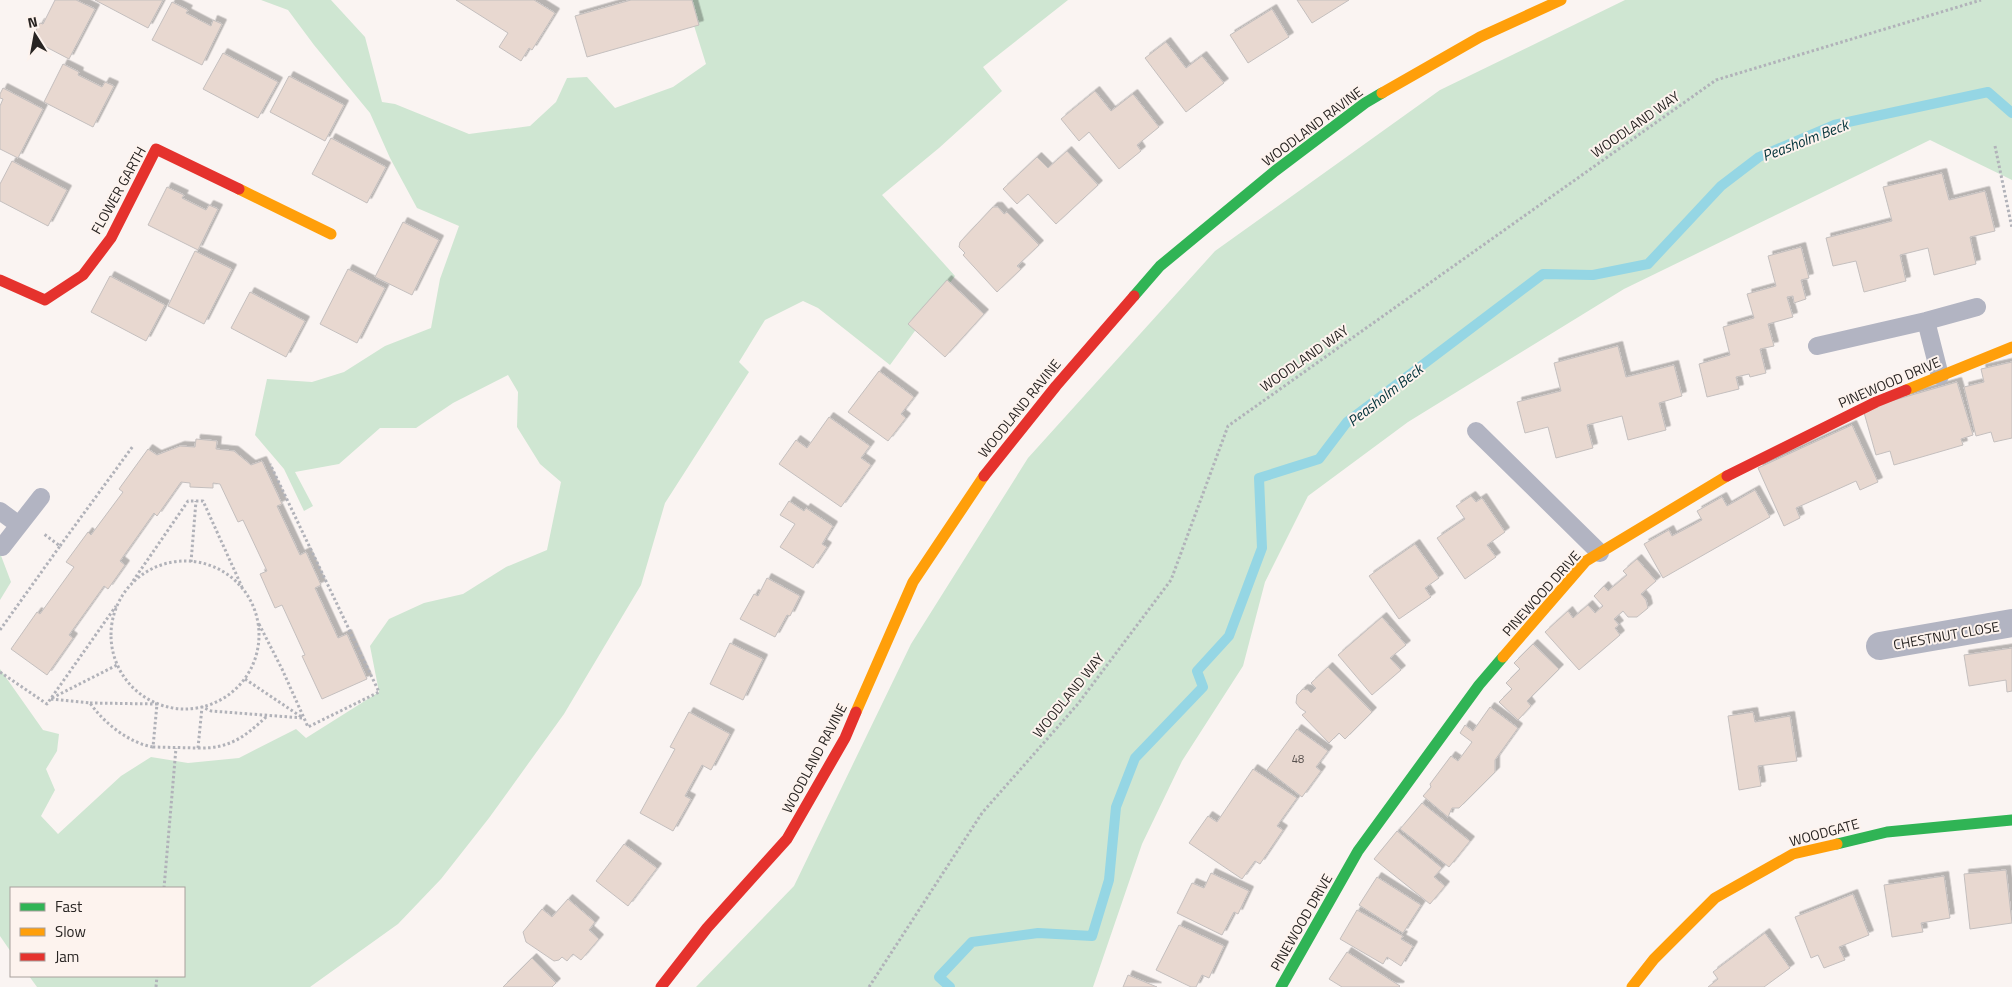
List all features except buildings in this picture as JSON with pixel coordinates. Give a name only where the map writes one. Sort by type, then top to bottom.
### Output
[{"type":"street","name":"WOODLAND RAVINE","points":[[661,987],[707,928],[787,839],[845,738],[913,582],[992,464],[1056,386],[1160,266],[1275,171],[1365,103],[1480,37],[1562,0]]},
{"type":"street","name":"FLOWER GARTH","points":[[0,280],[45,300],[83,275],[111,238],[156,149],[331,234]]},
{"type":"street","name":"PINEWOOD DRIVE","points":[[1281,987],[1358,851],[1479,685],[1586,561],[1720,479],[1876,402],[2012,347]]},
{"type":"street","name":"CHESTNUT CLOSE","points":[[1880,646],[2012,623]]},
{"type":"street","name":"WOODGATE","points":[[1632,987],[1654,959],[1715,898],[1793,854],[1887,832],[2012,820]]},
{"type":"lane","points":[[1817,346],[1978,307]]},
{"type":"lane","points":[[1926,321],[1940,376]]},
{"type":"lane","points":[[1476,431],[1600,553]]},
{"type":"lane","points":[[2,547],[41,497]]},
{"type":"lane","points":[[0,511],[21,522]]},
{"type":"path","name":"WOODLAND WAY","points":[[869,987],[982,813],[1077,705],[1171,580],[1228,426],[1716,80],[1981,0]]},
{"type":"path","points":[[1995,146],[2012,228]]},
{"type":"path","points":[[0,630],[133,446]]},
{"type":"path","points":[[129,586],[144,573],[163,564],[183,561],[203,563],[222,571],[238,583],[250,599],[258,622],[308,727],[379,692],[270,464]]},
{"type":"path","points":[[191,562],[196,501]]},
{"type":"path","points":[[0,672],[47,704],[188,502],[204,501],[245,592]]},
{"type":"path","points":[[21,522],[60,546]]},
{"type":"path","points":[[118,603],[111,622],[111,642],[117,666],[130,685],[139,694],[157,704],[176,710],[202,707],[216,703],[233,692],[245,678],[256,659],[260,639],[258,622]]},
{"type":"path","points":[[51,699],[117,666]]},
{"type":"path","points":[[245,678],[304,718]]},
{"type":"path","points":[[51,699],[90,703],[157,704]]},
{"type":"path","points":[[90,703],[111,726],[137,742],[154,747],[214,749],[229,745],[242,737],[267,716]]},
{"type":"path","points":[[154,747],[157,704]]},
{"type":"path","points":[[202,707],[211,711],[304,718]]},
{"type":"path","points":[[198,748],[202,707]]},
{"type":"path","points":[[164,887],[176,748]]},
{"type":"green space","points":[[261,0],[331,0],[365,37],[382,102],[395,104],[469,134],[530,126],[556,102],[567,78],[587,77],[615,108],[673,87],[706,64],[686,0],[1068,0],[983,67],[1002,91],[939,148],[882,195],[955,276],[890,365],[818,308],[803,301],[765,320],[739,362],[749,372],[665,503],[641,585],[564,714],[489,818],[441,879],[398,924],[310,987],[37,987],[30,977],[185,977],[185,887],[10,887],[10,951],[0,936],[0,669],[43,730],[59,734],[57,751],[46,769],[55,790],[41,816],[58,834],[121,776],[151,757],[188,763],[239,758],[296,729],[306,738],[379,692],[370,646],[389,619],[424,603],[463,594],[506,567],[547,550],[561,482],[540,464],[517,427],[518,392],[508,375],[453,403],[416,428],[380,428],[339,464],[295,472],[313,506],[304,511],[284,469],[255,435],[267,379],[312,382],[344,372],[385,346],[431,328],[440,279],[459,226],[417,208],[390,158],[370,113],[288,10]]},
{"type":"green space","points":[[1625,0],[2012,0],[2012,180],[1930,140],[1624,289],[1408,422],[1308,496],[1265,582],[1243,666],[1182,761],[1142,844],[1093,987],[696,987],[794,886],[911,644],[1028,458],[1215,251],[1440,90]]},
{"type":"green space","points":[[0,553],[11,582],[0,600]]},
{"type":"waterway","name":"Peasholm Beck","points":[[950,987],[939,977],[972,942],[1038,933],[1092,936],[1109,880],[1116,807],[1135,758],[1203,687],[1197,671],[1229,636],[1262,548],[1259,478],[1319,459],[1347,422],[1543,274],[1593,275],[1648,264],[1721,186],[1759,157],[1834,125],[1988,92],[2012,113]]},
{"type":"traffic: fast","points":[[1134,296],[1160,266],[1275,171],[1365,103],[1382,93]]},
{"type":"traffic: fast","points":[[1281,987],[1358,851],[1479,685],[1503,657]]},
{"type":"traffic: fast","points":[[1837,844],[1887,832],[2012,820]]},
{"type":"traffic: slow","points":[[1382,93],[1480,37],[1561,0]]},
{"type":"traffic: slow","points":[[239,189],[331,234]]},
{"type":"traffic: slow","points":[[1906,390],[2012,347]]},
{"type":"traffic: slow","points":[[856,712],[913,582],[984,476]]},
{"type":"traffic: slow","points":[[1503,657],[1586,561],[1727,476]]},
{"type":"traffic: slow","points":[[1632,987],[1654,959],[1715,898],[1793,854],[1837,844]]},
{"type":"traffic: jam","points":[[0,280],[45,300],[83,275],[111,238],[156,149],[239,189]]},
{"type":"traffic: jam","points":[[984,476],[1056,386],[1134,296]]},
{"type":"traffic: jam","points":[[1727,476],[1876,402],[1906,390]]},
{"type":"traffic: jam","points":[[661,987],[707,928],[787,839],[845,738],[856,712]]}]
